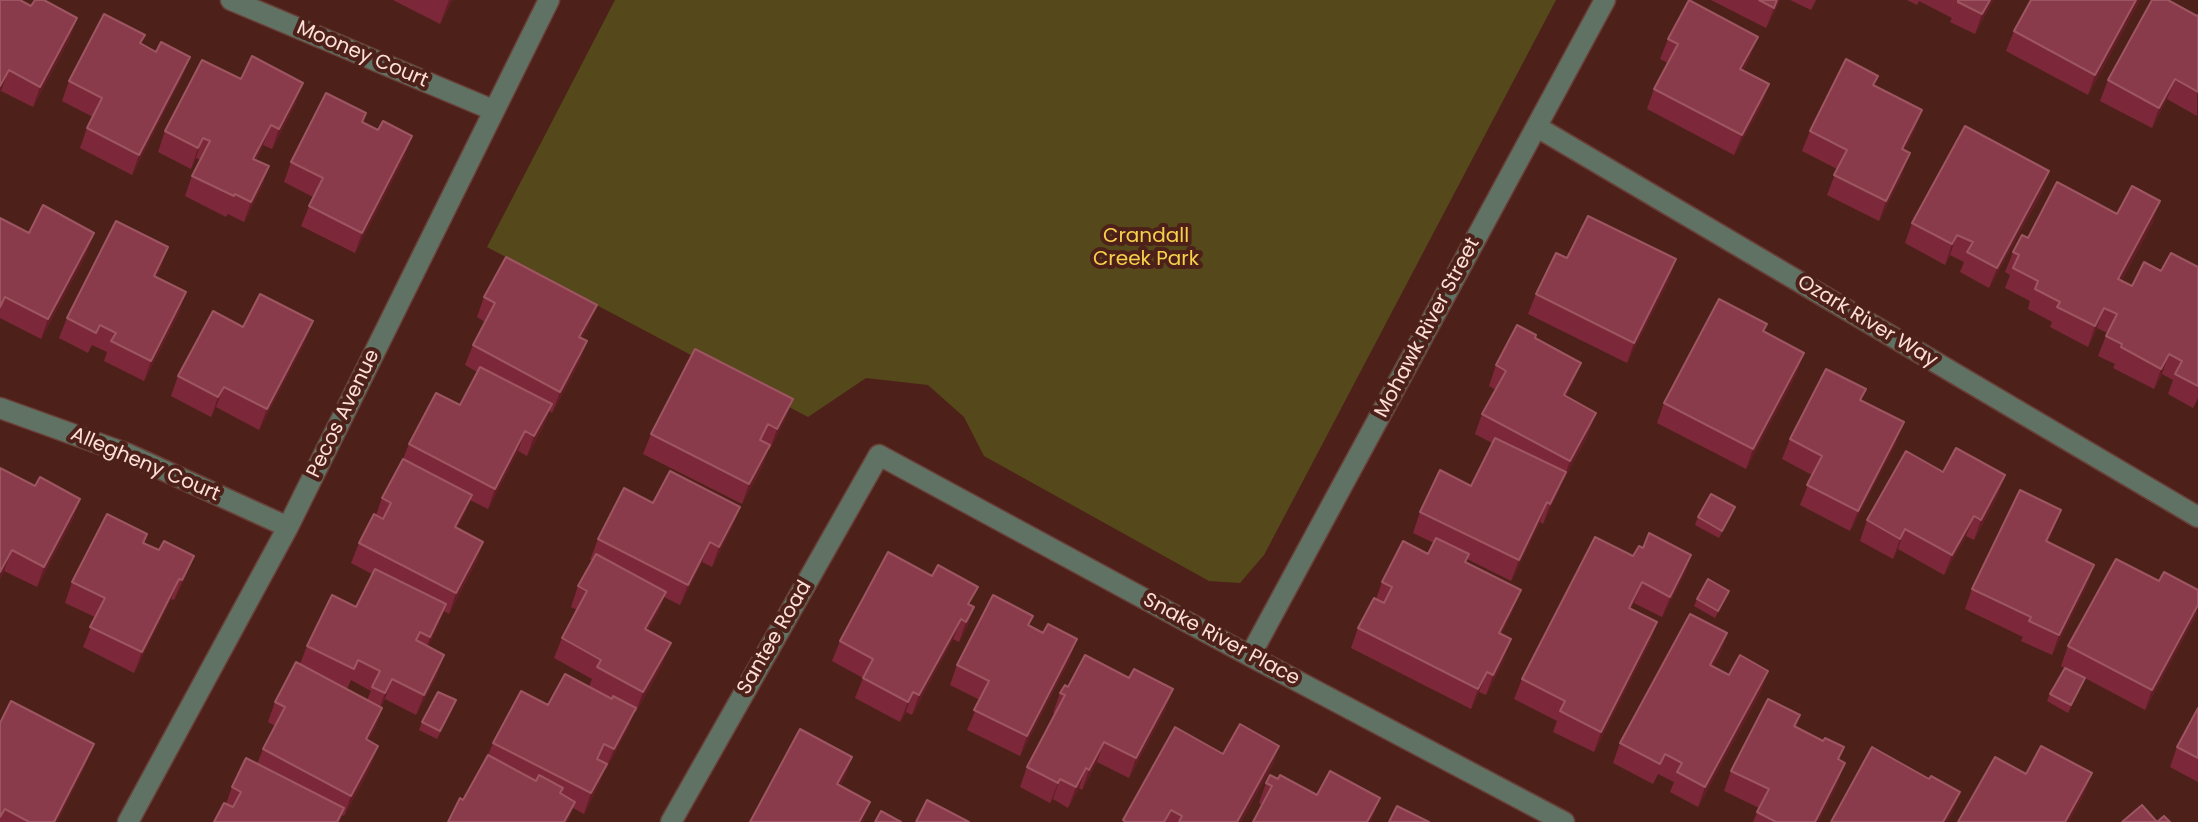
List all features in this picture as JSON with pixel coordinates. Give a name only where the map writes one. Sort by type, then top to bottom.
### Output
[{"type":"street","name":"Mooney Court","points":[[231,0],[493,110]]},
{"type":"street","name":"Pecos Avenue","points":[[128,822],[288,527],[549,0]]},
{"type":"street","name":"Mohawk River Street","points":[[1250,656],[1605,0]]},
{"type":"street","name":"Ozark River Way","points":[[1537,127],[2198,517]]},
{"type":"street","name":"Allegheny Court","points":[[0,408],[128,454],[288,527]]},
{"type":"street","name":"Snake River Place","points":[[879,455],[1564,822]]},
{"type":"street","name":"Santee Road","points":[[671,822],[879,455]]},
{"type":"green space","name":"Crandall Creek Park","points":[[615,0],[1556,0],[1264,555],[1240,583],[1209,581],[984,456],[964,417],[928,385],[866,378],[808,417],[487,247]]},
{"type":"building","points":[[0,0],[20,0],[31,6],[35,0],[44,0],[77,18],[40,87],[9,70],[0,86]]},
{"type":"building","points":[[1689,0],[1758,37],[1740,69],[1769,84],[1742,135],[1654,89],[1678,44],[1668,39]]},
{"type":"building","points":[[1759,0],[1777,0],[1774,8]]},
{"type":"building","points":[[1958,0],[1990,0],[1982,14]]},
{"type":"building","points":[[2031,0],[2136,0],[2095,75],[2014,31]]},
{"type":"building","points":[[2152,0],[2168,0],[2198,15],[2198,92],[2175,79],[2159,108],[2108,80]]},
{"type":"building","points":[[104,14],[145,35],[140,43],[156,52],[161,42],[190,57],[139,155],[87,128],[102,98],[69,81]]},
{"type":"building","points":[[252,56],[303,83],[279,129],[271,125],[253,159],[269,166],[251,202],[192,176],[210,141],[203,138],[198,148],[165,131],[202,60],[241,79]]},
{"type":"building","points":[[1846,59],[1878,76],[1873,85],[1922,110],[1902,149],[1910,153],[1886,201],[1834,175],[1847,150],[1810,131]]},
{"type":"building","points":[[326,93],[366,113],[362,122],[378,130],[383,121],[412,136],[362,233],[309,206],[323,178],[291,162]]},
{"type":"building","points":[[1965,126],[2049,171],[1997,268],[1967,252],[1973,242],[1957,235],[1952,244],[1912,223]]},
{"type":"building","points":[[2057,182],[2117,214],[2132,186],[2160,201],[2118,279],[2132,286],[2144,262],[2161,271],[2171,253],[2198,267],[2198,386],[2175,374],[2182,361],[2169,354],[2161,369],[2106,336],[2117,314],[2104,308],[2095,326],[2057,307],[2060,302],[2035,289],[2038,281],[2013,268],[2019,255],[2013,252],[2022,235],[2028,238]]},
{"type":"building","points":[[43,205],[94,233],[48,319],[5,297],[0,307],[0,218],[29,233]]},
{"type":"building","points":[[1588,216],[1676,259],[1634,343],[1536,294],[1556,253],[1567,258]]},
{"type":"building","points":[[116,221],[168,247],[154,276],[186,292],[151,361],[111,341],[116,333],[100,325],[96,333],[67,318]]},
{"type":"building","points":[[506,257],[597,305],[579,337],[587,341],[560,392],[473,345],[495,303],[484,297]]},
{"type":"building","points":[[260,294],[313,321],[267,409],[224,387],[218,397],[178,376],[213,311],[243,327]]},
{"type":"building","points":[[1719,299],[1767,324],[1763,331],[1804,353],[1753,449],[1664,403]]},
{"type":"building","points":[[1517,325],[1581,363],[1564,395],[1596,413],[1570,461],[1482,414],[1506,371],[1496,365]]},
{"type":"building","points":[[695,349],[793,399],[777,429],[768,424],[760,440],[770,445],[749,484],[651,434]]},
{"type":"building","points":[[480,367],[552,404],[534,436],[525,431],[495,489],[409,444],[436,393],[460,405]]},
{"type":"building","points":[[1826,369],[1866,389],[1860,400],[1904,422],[1858,511],[1807,485],[1822,456],[1790,439]]},
{"type":"building","points":[[1495,438],[1566,472],[1550,504],[1547,502],[1519,560],[1420,512],[1440,470],[1471,486]]},
{"type":"building","points":[[1956,448],[2005,475],[1981,520],[1974,516],[1952,555],[1905,529],[1900,539],[1867,520],[1906,451],[1943,472]]},
{"type":"building","points":[[403,459],[472,495],[455,527],[483,542],[456,593],[359,543],[374,514],[383,519],[391,503],[382,498]]},
{"type":"building","points":[[0,468],[35,486],[40,477],[80,499],[44,567],[12,550],[0,572]]},
{"type":"building","points":[[670,471],[740,507],[719,547],[710,542],[688,585],[598,539],[624,488],[653,503]]},
{"type":"building","points":[[2020,490],[2061,510],[2046,541],[2094,565],[2059,635],[2029,621],[2031,617],[1972,589]]},
{"type":"building","points":[[1711,494],[1735,507],[1722,531],[1698,517]]},
{"type":"building","points":[[107,514],[147,534],[143,543],[159,550],[164,541],[194,556],[142,652],[90,627],[105,598],[72,582]]},
{"type":"building","points":[[1649,533],[1691,555],[1670,597],[1642,582],[1629,608],[1657,622],[1601,732],[1560,711],[1565,701],[1522,679],[1595,537],[1633,556],[1639,546],[1643,548]]},
{"type":"building","points":[[1436,538],[1469,554],[1465,562],[1521,590],[1499,633],[1511,639],[1493,675],[1487,672],[1478,689],[1358,628],[1374,598],[1384,603],[1392,587],[1382,582],[1403,541],[1428,554]]},
{"type":"building","points":[[888,552],[932,576],[938,565],[978,587],[968,604],[974,607],[966,622],[961,619],[919,695],[913,692],[908,702],[863,678],[873,659],[840,641]]},
{"type":"building","points":[[596,554],[666,592],[645,629],[671,643],[643,692],[597,667],[601,660],[562,638],[587,591],[578,586]]},
{"type":"building","points":[[2116,559],[2159,581],[2164,572],[2198,590],[2198,605],[2152,690],[2068,646]]},
{"type":"building","points":[[375,569],[446,604],[430,637],[420,632],[416,640],[444,655],[424,695],[392,679],[385,693],[372,687],[380,671],[358,660],[354,669],[307,646],[332,595],[356,607]]},
{"type":"building","points":[[1708,579],[1729,591],[1718,611],[1697,599]]},
{"type":"building","points":[[993,595],[1033,616],[1028,625],[1043,633],[1048,624],[1077,639],[1027,736],[974,710],[989,681],[957,665]]},
{"type":"building","points":[[1690,614],[1727,633],[1710,665],[1729,675],[1740,655],[1768,671],[1705,787],[1677,772],[1682,763],[1665,754],[1660,764],[1620,743]]},
{"type":"building","points":[[1085,655],[1129,678],[1134,669],[1173,689],[1136,758],[1104,742],[1076,787],[1060,779],[1058,783],[1027,767],[1065,695],[1060,693],[1065,685],[1068,687]]},
{"type":"building","points":[[296,662],[382,708],[366,739],[378,746],[351,796],[263,749],[285,707],[275,702]]},
{"type":"building","points":[[2065,668],[2085,678],[2071,705],[2050,694]]},
{"type":"building","points":[[565,674],[636,708],[614,749],[604,744],[597,759],[607,764],[591,793],[493,743],[521,691],[548,705]]},
{"type":"building","points":[[438,692],[456,700],[440,731],[422,722]]},
{"type":"building","points":[[1768,699],[1800,715],[1794,726],[1823,741],[1825,738],[1844,747],[1838,759],[1845,763],[1815,822],[1776,822],[1757,812],[1769,789],[1731,771]]},
{"type":"building","points":[[11,701],[94,744],[54,822],[29,822],[5,809],[0,817],[0,723]]},
{"type":"building","points":[[2198,708],[2198,758],[2177,747]]},
{"type":"building","points":[[1240,724],[1279,746],[1237,822],[1179,822],[1182,816],[1171,810],[1164,822],[1123,820],[1175,727],[1223,754]]},
{"type":"building","points":[[800,729],[852,757],[837,784],[870,802],[859,822],[750,822]]},
{"type":"building","points":[[2041,746],[2092,773],[2065,822],[1958,822],[1995,757],[2026,774]]},
{"type":"building","points":[[1872,747],[1929,779],[1931,776],[1960,792],[1943,822],[1831,822]]},
{"type":"building","points":[[488,755],[536,781],[539,775],[563,788],[560,793],[575,802],[564,822],[448,822]]},
{"type":"building","points":[[246,758],[344,808],[337,822],[214,822],[224,803],[233,807],[241,792],[232,787]]},
{"type":"building","points":[[1330,771],[1380,798],[1367,822],[1253,822],[1272,786],[1266,783],[1270,775],[1278,779],[1280,775],[1317,795]]},
{"type":"building","points":[[927,800],[969,822],[916,822]]},
{"type":"building","points":[[2142,805],[2157,822],[2122,822]]},
{"type":"building","points":[[1397,806],[1429,822],[1389,822]]},
{"type":"building","points":[[881,811],[901,822],[875,822]]}]
